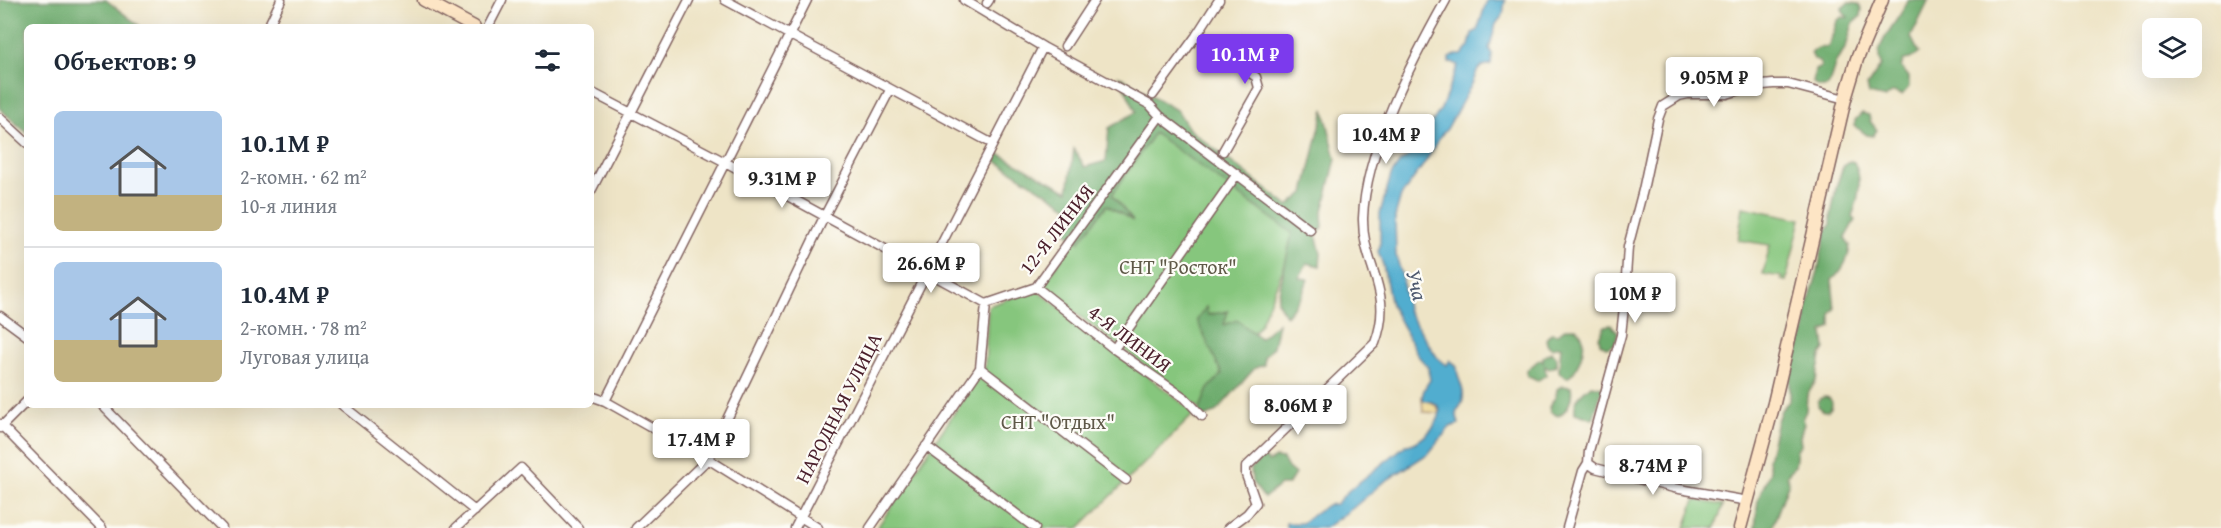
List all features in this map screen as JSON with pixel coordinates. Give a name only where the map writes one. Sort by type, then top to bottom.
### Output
[{"type":"main road","points":[[424,0],[468,24]]},
{"type":"main road","points":[[1740,528],[1774,403],[1845,99],[1857,59],[1882,0]]},
{"type":"street","points":[[269,24],[280,0]]},
{"type":"street","points":[[490,24],[502,0]]},
{"type":"street","points":[[594,185],[688,0]]},
{"type":"street","points":[[725,0],[993,144]]},
{"type":"street","points":[[605,401],[807,0]]},
{"type":"street","points":[[964,0],[1043,47],[1150,105],[1160,116],[1310,230]]},
{"type":"street","points":[[1065,46],[1095,0]]},
{"type":"street","points":[[1153,95],[1219,0]]},
{"type":"street","points":[[1228,528],[1247,514],[1256,503],[1245,476],[1246,467],[1375,343],[1382,313],[1382,297],[1363,230],[1369,179],[1375,156],[1397,98],[1446,0]]},
{"type":"street","points":[[1196,36],[1256,77],[1259,88],[1223,151]]},
{"type":"street","name":"НАРОДНАЯ УЛИЦА","points":[[795,528],[1043,47]]},
{"type":"street","points":[[1567,528],[1583,471],[1588,463],[1588,451],[1621,335],[1628,247],[1663,106],[1679,96],[1688,94],[1727,94],[1754,86],[1788,84],[1845,99]]},
{"type":"street","points":[[636,528],[708,459],[824,217],[890,90]]},
{"type":"street","points":[[594,94],[986,304],[980,368],[870,528]]},
{"type":"street","name":"12-Я ЛИНИЯ","points":[[986,304],[1036,287],[1160,116]]},
{"type":"street","points":[[0,118],[24,140]]},
{"type":"street","points":[[1114,349],[1237,174]]},
{"type":"street","name":"4-Я ЛИНИЯ","points":[[1036,287],[1114,349],[1185,399],[1202,416]]},
{"type":"street","points":[[0,316],[24,334]]},
{"type":"street","points":[[980,368],[1126,480]]},
{"type":"street","points":[[594,397],[708,459],[818,528]]},
{"type":"street","points":[[24,404],[1,426],[102,528]]},
{"type":"street","points":[[105,408],[222,528]]},
{"type":"street","points":[[346,408],[475,511]]},
{"type":"street","points":[[926,446],[1035,528]]},
{"type":"street","points":[[1588,463],[1595,468],[1649,482],[1748,501]]},
{"type":"street","points":[[456,528],[521,468],[579,528]]},
{"type":"green space","points":[[0,0],[106,0],[137,24],[24,24],[24,130],[0,109]]},
{"type":"green space","points":[[1908,0],[1929,0],[1911,37],[1919,53],[1904,60],[1901,67],[1909,77],[1909,87],[1902,95],[1893,92],[1885,98],[1869,94],[1867,86],[1881,65],[1879,56],[1882,43]]},
{"type":"green space","points":[[1848,3],[1859,4],[1862,9],[1861,16],[1853,23],[1846,47],[1836,62],[1829,84],[1826,87],[1819,87],[1813,83],[1815,70],[1821,67],[1811,53],[1818,48],[1828,47],[1837,21],[1842,17],[1848,18],[1842,8]]},
{"type":"green space","points":[[1119,76],[1178,111],[1189,129],[1288,206],[1304,193],[1324,109],[1336,159],[1322,215],[1323,227],[1316,235],[1321,253],[1320,266],[1307,263],[1299,278],[1308,279],[1302,296],[1286,316],[1277,301],[1292,233],[1154,133],[1112,195],[1133,221],[1107,205],[1079,242],[1065,231],[1077,212],[996,161],[998,153],[1068,191],[1074,149],[1085,167],[1106,161],[1109,128],[1136,112]]},
{"type":"green space","points":[[1862,113],[1869,115],[1870,121],[1877,130],[1873,136],[1867,135],[1855,126],[1855,120]]},
{"type":"green space","name":"СНТ \"Росток\"","points":[[1157,126],[1298,233],[1260,325],[1225,365],[1202,411],[1041,287]]},
{"type":"green space","points":[[1850,161],[1854,162],[1857,169],[1859,182],[1857,203],[1852,216],[1855,220],[1845,238],[1850,245],[1847,260],[1832,280],[1835,309],[1831,314],[1831,327],[1823,332],[1825,348],[1816,381],[1807,395],[1800,437],[1801,445],[1797,450],[1795,466],[1787,475],[1789,482],[1772,528],[1755,528],[1758,499],[1770,472],[1768,460],[1777,421],[1781,410],[1790,400],[1790,379],[1794,360],[1805,332],[1806,311],[1827,230],[1831,224],[1836,188],[1843,166]]},
{"type":"green space","points":[[1743,207],[1801,219],[1786,281],[1781,280],[1782,277],[1763,274],[1770,245],[1738,240]]},
{"type":"green space","name":"СНТ \"Отдых\"","points":[[1036,289],[1195,413],[1079,528],[877,528],[985,367],[988,306]]},
{"type":"green space","points":[[1206,307],[1208,315],[1228,311],[1224,325],[1237,320],[1260,338],[1278,323],[1273,347],[1264,357],[1264,365],[1255,368],[1215,413],[1195,420],[1208,389],[1222,374],[1197,320]]},
{"type":"green space","points":[[1611,325],[1618,332],[1615,344],[1607,348],[1600,343],[1599,337],[1605,326]]},
{"type":"green space","points":[[1566,328],[1576,328],[1583,341],[1582,353],[1577,366],[1567,378],[1559,372],[1561,346],[1551,348],[1546,339],[1551,333],[1558,334]]},
{"type":"green space","points":[[1551,352],[1556,357],[1556,366],[1549,369],[1545,366],[1546,375],[1537,381],[1527,376],[1527,370],[1540,359],[1543,362],[1543,357]]},
{"type":"green space","points":[[1591,385],[1603,387],[1593,419],[1575,413],[1578,397]]},
{"type":"green space","points":[[1562,386],[1571,387],[1571,395],[1567,407],[1558,416],[1550,412],[1549,407],[1556,396],[1557,389]]},
{"type":"green space","points":[[1825,397],[1830,399],[1832,404],[1830,409],[1825,411],[1820,409],[1818,404],[1820,399]]},
{"type":"green space","points":[[1263,456],[1269,462],[1275,458],[1283,459],[1295,474],[1288,485],[1280,485],[1264,498],[1252,482],[1251,469]]},
{"type":"green space","points":[[1695,500],[1723,505],[1715,528],[1685,528]]},
{"type":"sand","points":[[1422,398],[1438,407],[1440,413],[1423,412]]},
{"type":"water","points":[[1487,0],[1505,0],[1503,15],[1496,24],[1489,49],[1492,54],[1491,64],[1482,66],[1477,71],[1447,129],[1401,196],[1395,217],[1396,255],[1407,310],[1437,357],[1447,365],[1450,360],[1457,367],[1463,393],[1462,403],[1456,412],[1459,424],[1450,427],[1429,453],[1381,484],[1325,528],[1286,528],[1286,523],[1302,523],[1327,505],[1336,504],[1348,491],[1406,445],[1422,438],[1436,423],[1439,408],[1434,403],[1424,401],[1423,398],[1424,390],[1430,380],[1428,367],[1419,357],[1391,305],[1378,251],[1380,213],[1391,175],[1400,162],[1410,155],[1441,109],[1458,65],[1449,63],[1449,58],[1462,55],[1469,46],[1472,33],[1477,31]]},
{"type":"water label","name":"Уча","points":[[1417,285]]}]
